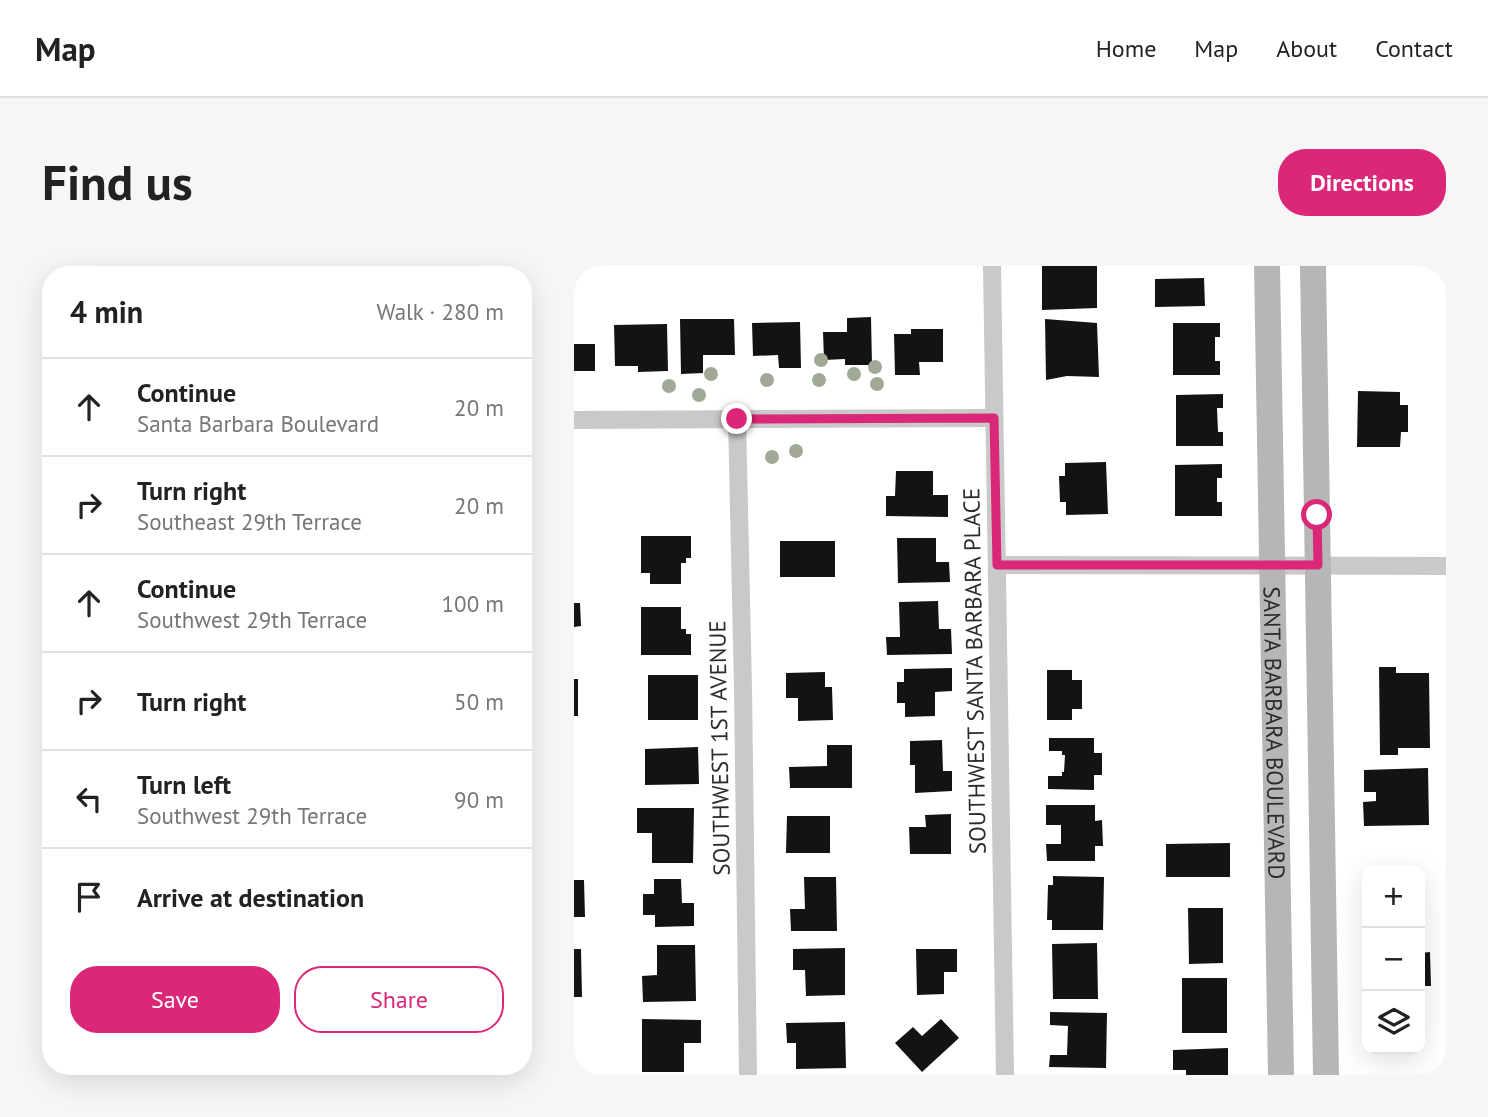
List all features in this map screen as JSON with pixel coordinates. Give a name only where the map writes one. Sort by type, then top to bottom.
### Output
[{"type":"main road","name":"SANTA BARBARA BOULEVARD","points":[[1267,266],[1281,1075]]},
{"type":"main road","name":"SANTA BARBARA BOULEVARD","points":[[1313,266],[1326,1075]]},
{"type":"street","name":"SOUTHWEST SANTA BARBARA PLACE","points":[[992,266],[1005,1075]]},
{"type":"street","points":[[574,420],[994,418]]},
{"type":"street","name":"SOUTHWEST 1ST AVENUE","points":[[737,419],[748,1075]]},
{"type":"street","points":[[997,565],[1446,566]]},
{"type":"building","points":[[1042,266],[1097,266],[1097,308],[1042,310]]},
{"type":"building","points":[[1204,278],[1205,306],[1155,307],[1155,279]]},
{"type":"building","points":[[871,317],[872,365],[845,365],[845,359],[824,360],[823,332],[847,332],[847,318]]},
{"type":"building","points":[[680,319],[734,319],[735,355],[703,355],[703,373],[681,374]]},
{"type":"building","points":[[1045,319],[1097,323],[1099,377],[1067,376],[1046,380]]},
{"type":"building","points":[[800,322],[801,368],[779,368],[778,355],[753,356],[752,323]]},
{"type":"building","points":[[1173,323],[1220,323],[1220,337],[1215,337],[1215,361],[1220,361],[1220,375],[1173,375]]},
{"type":"building","points":[[667,324],[668,371],[638,372],[638,366],[615,366],[614,325]]},
{"type":"building","points":[[911,329],[943,329],[943,362],[919,362],[920,375],[895,375],[894,334],[911,334]]},
{"type":"building","points":[[574,344],[595,344],[595,371],[574,371]]},
{"type":"building","points":[[1358,391],[1400,392],[1400,405],[1408,405],[1408,432],[1401,432],[1400,447],[1357,447]]},
{"type":"building","points":[[1223,394],[1223,408],[1217,408],[1218,432],[1223,432],[1223,446],[1176,446],[1176,395]]},
{"type":"building","points":[[1106,462],[1108,514],[1066,515],[1066,502],[1060,502],[1059,476],[1065,476],[1065,463]]},
{"type":"building","points":[[1222,464],[1222,478],[1217,478],[1217,502],[1222,502],[1222,516],[1175,516],[1175,465]]},
{"type":"building","points":[[896,471],[933,471],[933,495],[948,495],[948,517],[886,516],[886,496],[895,496]]},
{"type":"building","points":[[641,536],[691,536],[691,558],[686,558],[686,563],[681,563],[681,584],[650,584],[650,573],[641,573]]},
{"type":"building","points":[[897,538],[936,538],[936,562],[949,562],[950,582],[898,583]]},
{"type":"building","points":[[780,541],[835,541],[835,577],[780,577]]},
{"type":"building","points":[[938,601],[939,629],[951,629],[952,654],[887,655],[886,637],[900,637],[899,602]]},
{"type":"building","points":[[574,603],[580,603],[581,626],[574,627]]},
{"type":"building","points":[[641,607],[681,607],[681,629],[686,629],[686,634],[691,634],[691,655],[641,655]]},
{"type":"building","points":[[1379,667],[1396,667],[1396,673],[1429,673],[1430,748],[1398,748],[1398,755],[1380,755]]},
{"type":"building","points":[[952,668],[952,691],[935,692],[935,716],[905,717],[905,703],[897,703],[897,682],[904,682],[904,669]]},
{"type":"building","points":[[1047,670],[1072,670],[1072,680],[1082,680],[1082,709],[1072,709],[1072,720],[1047,720]]},
{"type":"building","points":[[825,672],[825,687],[832,687],[833,720],[798,721],[798,698],[786,698],[786,673]]},
{"type":"building","points":[[648,675],[698,675],[698,720],[648,720]]},
{"type":"building","points":[[574,679],[578,679],[578,716],[574,716]]},
{"type":"building","points":[[1049,738],[1094,738],[1094,753],[1102,753],[1102,775],[1094,775],[1094,790],[1048,789],[1048,776],[1062,776],[1064,772],[1065,755],[1062,755],[1062,751],[1049,751]]},
{"type":"building","points":[[942,740],[943,771],[952,771],[952,791],[915,793],[915,765],[910,765],[910,741]]},
{"type":"building","points":[[827,745],[852,745],[852,788],[790,788],[789,767],[827,766]]},
{"type":"building","points":[[698,747],[699,784],[645,785],[645,749]]},
{"type":"building","points":[[1428,768],[1429,825],[1364,826],[1363,802],[1376,801],[1376,792],[1364,792],[1364,770]]},
{"type":"building","points":[[1046,805],[1095,805],[1095,821],[1102,820],[1103,846],[1095,846],[1095,861],[1047,861],[1046,844],[1061,844],[1061,825],[1046,825]]},
{"type":"building","points":[[637,808],[694,808],[693,863],[652,863],[652,833],[637,833]]},
{"type":"building","points":[[951,814],[951,854],[910,854],[909,827],[926,827],[925,815]]},
{"type":"building","points":[[787,816],[830,816],[830,853],[786,853]]},
{"type":"building","points":[[1230,843],[1230,877],[1166,877],[1166,844]]},
{"type":"building","points":[[1053,876],[1104,877],[1103,930],[1052,930],[1052,920],[1047,920],[1048,885],[1053,885]]},
{"type":"building","points":[[804,877],[836,877],[837,931],[791,931],[790,909],[805,909]]},
{"type":"building","points":[[654,879],[681,879],[682,903],[694,903],[694,926],[655,927],[655,915],[643,915],[643,894],[654,894]]},
{"type":"building","points":[[574,880],[584,880],[585,917],[574,917]]},
{"type":"building","points":[[1188,908],[1223,908],[1223,963],[1189,964]]},
{"type":"building","points":[[1097,943],[1098,999],[1053,999],[1052,944]]},
{"type":"building","points":[[657,945],[695,945],[696,1001],[643,1002],[642,976],[657,975]]},
{"type":"building","points":[[845,948],[845,995],[806,996],[805,970],[793,970],[793,949]]},
{"type":"building","points":[[574,949],[581,949],[582,997],[574,997]]},
{"type":"building","points":[[916,949],[957,949],[957,972],[944,972],[944,994],[917,995]]},
{"type":"building","points":[[1425,952],[1430,952],[1431,986],[1425,986]]},
{"type":"building","points":[[1182,978],[1227,978],[1227,1033],[1182,1033]]},
{"type":"building","points":[[1050,1012],[1107,1013],[1106,1068],[1049,1067],[1050,1055],[1067,1055],[1068,1026],[1050,1025]]},
{"type":"building","points":[[642,1019],[701,1020],[701,1043],[684,1043],[684,1072],[642,1072]]},
{"type":"building","points":[[941,1019],[959,1038],[922,1072],[895,1043],[913,1027],[922,1036]]},
{"type":"building","points":[[845,1022],[846,1068],[796,1069],[796,1043],[787,1043],[786,1023]]},
{"type":"building","points":[[1228,1048],[1228,1075],[1186,1075],[1186,1070],[1173,1070],[1173,1050]]},
{"type":"route","points":[[737,419],[994,418],[997,565],[1318,565],[1317,515]]}]
